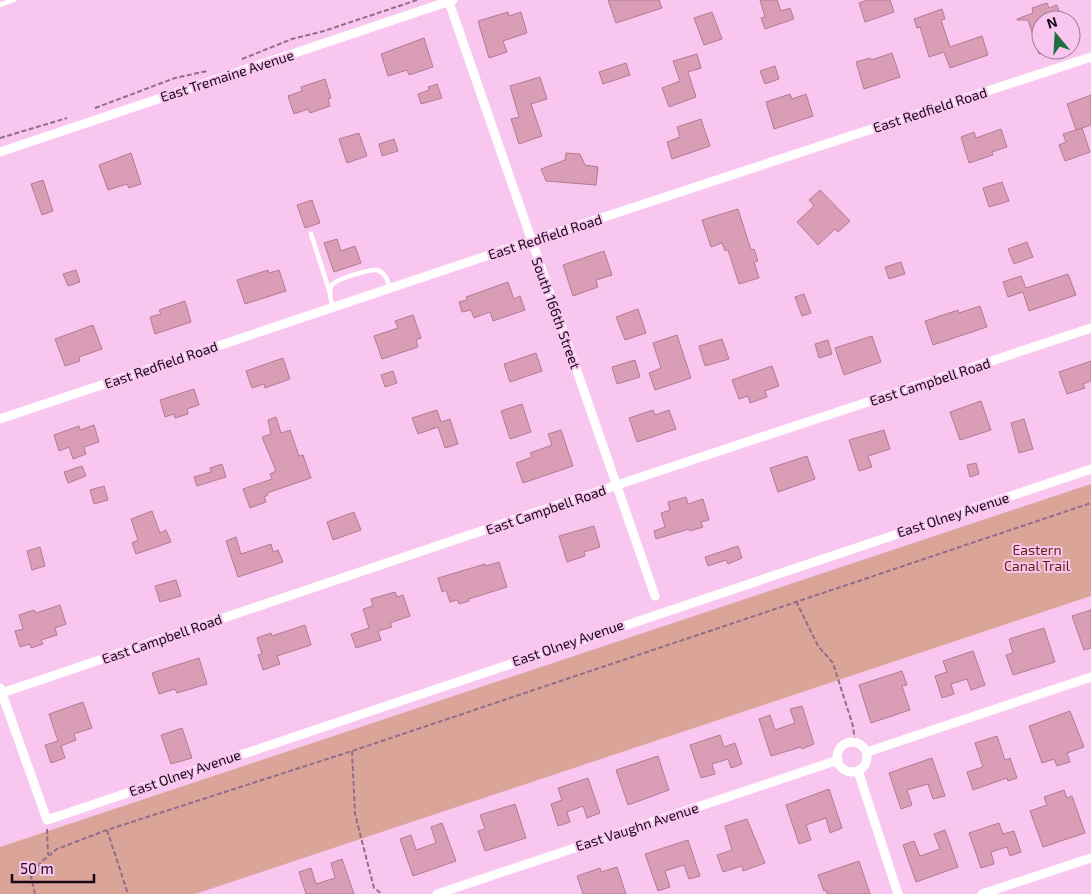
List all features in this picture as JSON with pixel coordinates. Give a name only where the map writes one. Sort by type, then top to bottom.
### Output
[{"type":"street","name":"East Tremaine Avenue","points":[[0,152],[451,1]]},
{"type":"street","name":"South 166th Street","points":[[451,1],[531,241],[618,485],[655,596]]},
{"type":"street","name":"East Redfield Road","points":[[0,419],[531,241],[1091,57]]},
{"type":"street","name":"East Campbell Road","points":[[1,691],[1091,328]]},
{"type":"street","name":"East Olney Avenue","points":[[47,820],[665,611],[1091,470]]},
{"type":"street","points":[[867,752],[1091,677]]},
{"type":"street","points":[[1,691],[47,820]]},
{"type":"street","points":[[855,742],[867,752],[867,761],[858,771],[850,772],[846,770],[838,760],[842,747],[846,744],[855,742]]},
{"type":"street","name":"East Vaughn Avenue","points":[[437,894],[838,760]]},
{"type":"street","points":[[858,771],[898,894]]},
{"type":"street","points":[[982,894],[1091,858]]},
{"type":"lane","points":[[0,4],[13,0]]},
{"type":"lane","points":[[311,234],[333,308]]},
{"type":"lane","points":[[330,294],[331,286],[335,281],[370,270],[377,270],[385,275],[390,288]]},
{"type":"path","points":[[241,60],[292,38],[324,31],[419,0]]},
{"type":"path","points":[[92,110],[175,78],[214,69]]},
{"type":"path","points":[[0,138],[67,118]]},
{"type":"path","points":[[35,894],[31,877],[40,863],[57,850],[106,830],[352,750],[1091,503]]},
{"type":"path","points":[[796,601],[818,646],[833,663],[853,726],[855,742]]},
{"type":"path","points":[[352,750],[355,814],[374,888],[382,894]]},
{"type":"path","points":[[47,820],[48,856]]},
{"type":"path","points":[[106,830],[128,894]]},
{"type":"green space","name":"Eastern Canal Trail","points":[[1091,484],[1091,596],[195,894],[0,894],[0,847]]},
{"type":"building","points":[[608,0],[659,0],[662,8],[616,23]]},
{"type":"building","points":[[760,0],[777,0],[781,11],[790,8],[794,19],[765,29],[761,18],[765,17]]},
{"type":"building","points":[[868,0],[890,0],[894,12],[865,22],[859,3]]},
{"type":"building","points":[[1047,3],[1049,8],[1057,5],[1059,10],[1032,10],[1032,8]]},
{"type":"building","points":[[942,9],[945,19],[941,20],[950,47],[982,36],[988,55],[950,68],[944,52],[929,57],[920,27],[917,28],[914,19]]},
{"type":"building","points":[[508,12],[509,16],[521,12],[527,33],[503,41],[507,52],[489,58],[478,21]]},
{"type":"building","points":[[712,12],[722,39],[704,45],[694,18]]},
{"type":"building","points":[[1031,14],[1031,29],[1028,20],[1017,19]]},
{"type":"building","points":[[424,38],[433,67],[409,75],[407,70],[388,76],[381,54]]},
{"type":"building","points":[[892,53],[900,77],[864,89],[856,62],[870,58],[871,60]]},
{"type":"building","points":[[697,54],[701,68],[688,72],[696,97],[669,107],[662,88],[680,81],[673,61]]},
{"type":"building","points":[[626,63],[630,75],[603,84],[599,72]]},
{"type":"building","points":[[775,66],[779,79],[765,84],[760,71]]},
{"type":"building","points":[[540,77],[547,99],[531,104],[542,136],[519,144],[511,119],[519,117],[510,86]]},
{"type":"building","points":[[325,79],[331,98],[328,99],[330,106],[310,113],[308,109],[294,114],[288,96],[302,91],[301,87]]},
{"type":"building","points":[[437,84],[442,98],[421,104],[418,94],[429,90],[428,87]]},
{"type":"building","points":[[790,94],[792,99],[806,94],[813,116],[774,129],[766,102]]},
{"type":"building","points":[[1091,95],[1091,125],[1076,130],[1067,104]]},
{"type":"building","points":[[701,119],[710,146],[672,159],[667,142],[680,137],[677,127]]},
{"type":"building","points":[[1082,128],[1090,152],[1065,161],[1059,145],[1066,142],[1063,134]]},
{"type":"building","points":[[1001,129],[1007,147],[992,152],[993,155],[969,163],[961,137],[974,132],[976,138]]},
{"type":"building","points":[[359,133],[367,156],[347,163],[339,139]]},
{"type":"building","points":[[394,139],[398,151],[382,156],[379,144]]},
{"type":"building","points":[[131,153],[141,184],[129,188],[127,184],[108,190],[99,165]]},
{"type":"building","points":[[566,153],[580,154],[585,165],[598,167],[596,185],[546,181],[541,169],[565,160]]},
{"type":"building","points":[[43,180],[53,211],[42,215],[31,184]]},
{"type":"building","points":[[1002,182],[1009,201],[989,207],[983,188]]},
{"type":"building","points":[[820,190],[850,221],[838,232],[835,229],[818,245],[797,222],[814,206],[809,200]]},
{"type":"building","points":[[312,200],[320,223],[305,228],[297,205]]},
{"type":"building","points":[[738,209],[751,250],[754,249],[758,261],[754,262],[759,278],[739,284],[728,250],[725,251],[722,243],[711,247],[702,220]]},
{"type":"building","points":[[337,239],[341,251],[355,246],[361,263],[334,272],[324,243]]},
{"type":"building","points":[[1027,242],[1033,257],[1014,264],[1008,249]]},
{"type":"building","points":[[604,251],[612,275],[596,280],[598,287],[573,296],[563,265]]},
{"type":"building","points":[[901,262],[905,274],[889,279],[885,267]]},
{"type":"building","points":[[76,270],[80,282],[68,286],[63,274]]},
{"type":"building","points":[[268,270],[269,273],[279,270],[286,291],[245,304],[237,280]]},
{"type":"building","points":[[1068,274],[1076,295],[1029,311],[1023,292],[1008,297],[1003,282],[1021,276],[1026,288]]},
{"type":"building","points":[[508,282],[514,299],[520,296],[525,310],[493,321],[490,312],[474,318],[471,310],[462,312],[459,302],[467,300],[466,297]]},
{"type":"building","points":[[804,294],[811,313],[802,316],[795,297]]},
{"type":"building","points":[[185,301],[191,322],[155,334],[150,317],[161,314],[159,310]]},
{"type":"building","points":[[980,306],[987,327],[933,345],[925,321],[958,310],[959,313]]},
{"type":"building","points":[[638,309],[646,333],[625,340],[616,317]]},
{"type":"building","points":[[413,315],[421,338],[416,340],[418,347],[382,359],[374,336],[398,328],[395,321]]},
{"type":"building","points":[[93,325],[102,349],[79,357],[80,361],[65,366],[55,339]]},
{"type":"building","points":[[677,335],[691,378],[655,390],[649,373],[661,368],[653,343]]},
{"type":"building","points":[[872,336],[881,362],[844,375],[835,348]]},
{"type":"building","points":[[722,339],[729,359],[705,366],[699,346]]},
{"type":"building","points":[[828,340],[832,354],[819,358],[815,344]]},
{"type":"building","points":[[536,353],[542,371],[510,382],[504,364]]},
{"type":"building","points":[[283,358],[290,379],[265,388],[264,384],[252,388],[246,371]]},
{"type":"building","points":[[635,360],[640,377],[617,384],[612,367]]},
{"type":"building","points":[[1091,361],[1091,381],[1083,384],[1085,388],[1067,394],[1059,372]]},
{"type":"building","points":[[772,366],[779,386],[765,391],[767,397],[750,403],[748,396],[739,399],[732,380]]},
{"type":"building","points":[[393,371],[397,383],[385,387],[381,375]]},
{"type":"building","points":[[194,389],[199,405],[187,409],[188,414],[175,418],[174,414],[165,417],[160,400]]},
{"type":"building","points":[[981,401],[991,430],[960,440],[950,412]]},
{"type":"building","points":[[522,404],[531,432],[510,439],[501,411]]},
{"type":"building","points":[[437,410],[441,422],[450,419],[458,444],[445,448],[438,427],[418,434],[412,418]]},
{"type":"building","points":[[653,410],[655,415],[669,410],[676,429],[637,442],[629,418]]},
{"type":"building","points":[[276,417],[281,433],[290,430],[299,456],[303,455],[311,478],[267,493],[268,495],[264,497],[266,502],[250,508],[243,489],[272,479],[270,474],[276,471],[262,437],[271,434],[268,420]]},
{"type":"building","points":[[1024,419],[1033,449],[1019,453],[1011,423]]},
{"type":"building","points":[[94,425],[99,442],[84,447],[86,454],[73,459],[69,447],[59,451],[54,435],[79,426],[80,430]]},
{"type":"building","points":[[561,430],[573,466],[523,483],[516,463],[532,457],[530,453],[552,445],[548,434]]},
{"type":"building","points":[[884,430],[890,449],[868,456],[872,467],[859,471],[849,440]]},
{"type":"building","points":[[807,456],[815,479],[778,492],[770,468]]},
{"type":"building","points":[[976,463],[979,474],[970,477],[967,465]]},
{"type":"building","points":[[222,464],[226,477],[197,486],[194,477],[211,472],[210,468]]},
{"type":"building","points":[[82,466],[86,476],[68,483],[64,472]]},
{"type":"building","points":[[104,486],[108,500],[94,504],[90,490]]},
{"type":"building","points":[[686,497],[688,504],[703,499],[709,520],[701,522],[703,527],[690,531],[689,529],[656,539],[654,531],[665,527],[661,513],[670,510],[668,502]]},
{"type":"building","points":[[152,511],[160,533],[166,530],[171,542],[136,554],[132,543],[138,540],[131,519]]},
{"type":"building","points":[[354,512],[361,530],[333,540],[327,522]]},
{"type":"building","points":[[594,526],[600,547],[584,552],[585,556],[567,562],[559,536]]},
{"type":"building","points":[[236,537],[241,554],[271,544],[273,552],[278,550],[283,562],[238,577],[226,541]]},
{"type":"building","points":[[738,546],[742,558],[728,564],[726,560],[708,566],[705,557]]},
{"type":"building","points":[[40,547],[45,566],[32,570],[27,551]]},
{"type":"building","points":[[499,562],[507,587],[459,604],[457,600],[450,602],[446,590],[442,592],[438,578],[485,564],[486,566]]},
{"type":"building","points":[[176,580],[181,596],[160,602],[155,586]]},
{"type":"building","points":[[395,592],[397,597],[403,595],[410,616],[390,623],[392,627],[378,631],[381,640],[356,648],[351,634],[369,628],[363,609],[373,606],[371,599]]},
{"type":"building","points":[[60,605],[66,624],[55,628],[57,635],[41,640],[43,644],[31,648],[30,644],[20,647],[15,631],[23,629],[19,615],[34,610],[36,613]]},
{"type":"building","points":[[1091,610],[1091,648],[1084,650],[1072,616]]},
{"type":"building","points":[[305,625],[311,645],[277,656],[280,664],[263,670],[258,655],[262,654],[257,638],[271,633],[272,636]]},
{"type":"building","points":[[1044,628],[1055,662],[1013,675],[1006,655],[1013,653],[1009,639]]},
{"type":"building","points":[[973,651],[985,685],[971,690],[967,679],[951,684],[954,694],[942,698],[935,676],[947,672],[943,661]]},
{"type":"building","points":[[199,658],[207,684],[177,693],[175,689],[159,694],[152,673]]},
{"type":"building","points":[[902,671],[907,685],[902,686],[910,710],[871,723],[859,685]]},
{"type":"building","points":[[83,702],[92,728],[74,734],[76,740],[61,746],[65,758],[51,763],[45,745],[58,741],[49,714]]},
{"type":"building","points":[[802,706],[814,744],[802,749],[801,747],[771,756],[759,719],[770,715],[775,730],[795,723],[790,709]]},
{"type":"building","points":[[1070,711],[1084,747],[1067,753],[1070,762],[1057,766],[1054,759],[1042,763],[1029,726]]},
{"type":"building","points":[[182,728],[192,758],[171,764],[161,735]]},
{"type":"building","points":[[720,735],[724,747],[735,743],[742,764],[731,768],[728,759],[712,764],[715,774],[701,778],[690,745]]},
{"type":"building","points":[[997,736],[1005,760],[1010,758],[1017,778],[1008,781],[1007,778],[973,790],[967,772],[983,767],[975,743]]},
{"type":"building","points":[[658,756],[669,790],[628,805],[616,770]]},
{"type":"building","points":[[932,758],[945,796],[933,799],[928,784],[907,790],[912,805],[901,809],[889,773]]},
{"type":"building","points":[[588,778],[600,813],[587,818],[583,806],[567,812],[570,822],[558,826],[551,804],[562,800],[558,788]]},
{"type":"building","points":[[829,789],[842,828],[830,833],[826,818],[806,825],[811,840],[799,844],[786,805]]},
{"type":"building","points":[[1064,790],[1067,798],[1072,796],[1085,833],[1043,847],[1030,811],[1047,805],[1044,797]]},
{"type":"building","points":[[515,804],[526,838],[485,851],[478,831],[485,829],[480,815]]},
{"type":"building","points":[[747,819],[765,863],[743,871],[742,866],[723,872],[717,855],[732,850],[725,826]]},
{"type":"building","points":[[442,823],[456,861],[413,876],[400,839],[411,835],[416,850],[436,843],[431,827]]},
{"type":"building","points":[[999,823],[1003,834],[1014,831],[1021,852],[1010,856],[1007,847],[991,852],[994,864],[981,868],[969,833]]},
{"type":"building","points":[[945,830],[958,867],[916,882],[903,845],[914,841],[920,856],[940,849],[934,834]]},
{"type":"building","points":[[688,840],[700,876],[689,879],[684,865],[665,871],[670,887],[658,891],[645,854]]},
{"type":"building","points":[[342,859],[354,894],[306,894],[299,872],[311,868],[316,884],[335,878],[331,863]]},
{"type":"building","points":[[859,861],[870,894],[827,894],[826,890],[824,891],[818,875]]},
{"type":"building","points":[[617,867],[626,894],[583,894],[577,876],[600,868],[601,872]]}]
